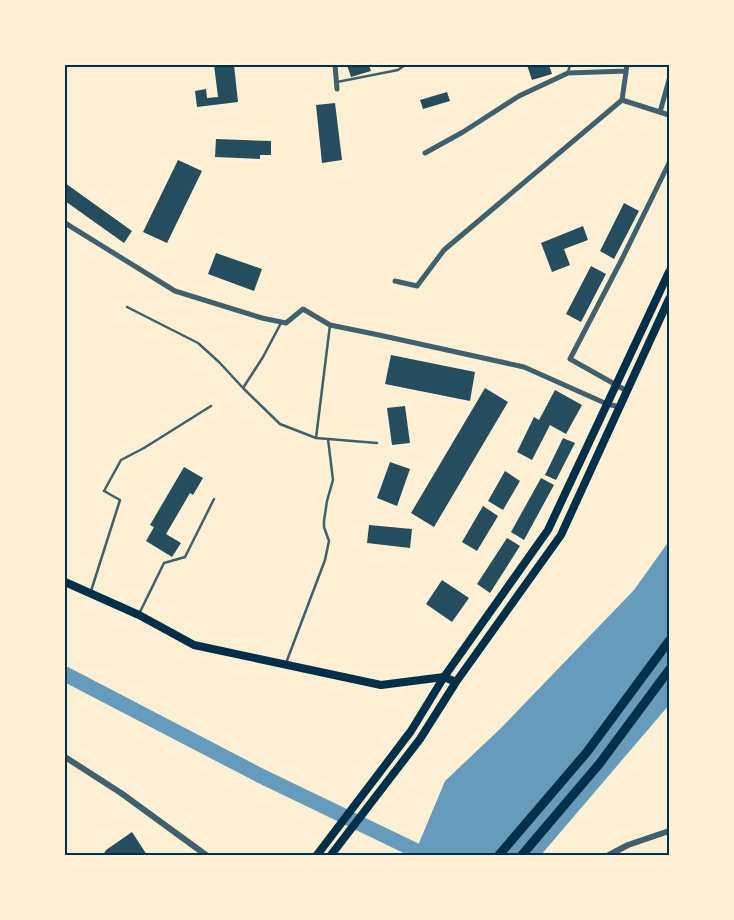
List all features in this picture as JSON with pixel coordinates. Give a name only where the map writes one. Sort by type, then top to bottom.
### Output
[{"type":"highway","points":[[318,855],[411,731],[444,677],[548,530],[669,272]]},
{"type":"highway","points":[[331,855],[420,739],[456,682],[561,535],[669,299]]},
{"type":"highway","points":[[65,582],[139,614],[194,646],[382,685],[444,677],[456,682]]},
{"type":"highway","points":[[499,855],[586,752],[669,642]]},
{"type":"highway","points":[[522,855],[600,763],[669,670]]},
{"type":"street","points":[[335,65],[338,89]]},
{"type":"street","points":[[394,280],[417,286],[444,250],[622,100],[626,68],[568,73],[519,96],[463,132],[425,153]]},
{"type":"street","points":[[660,112],[669,80]]},
{"type":"street","points":[[622,100],[669,116]]},
{"type":"street","points":[[627,390],[570,359],[669,163]]},
{"type":"street","points":[[65,223],[175,291],[262,318],[286,323],[303,309],[330,325],[379,334],[524,367],[607,404],[620,407]]},
{"type":"street","points":[[65,757],[121,793],[206,855]]},
{"type":"street","points":[[609,855],[669,831]]},
{"type":"lane","points":[[337,82],[398,70],[405,65]]},
{"type":"lane","points":[[568,73],[570,65]]},
{"type":"lane","points":[[127,308],[198,343],[280,424],[316,438],[377,443]]},
{"type":"lane","points":[[243,388],[282,322]]},
{"type":"lane","points":[[316,438],[330,325]]},
{"type":"lane","points":[[90,593],[120,500],[104,491],[120,460],[144,448],[211,406]]},
{"type":"lane","points":[[286,665],[325,560],[329,541],[324,527],[332,480],[328,439]]},
{"type":"lane","points":[[139,614],[164,563],[185,557],[214,499]]},
{"type":"water","points":[[669,541],[669,705],[541,855],[414,855],[445,781],[501,728],[634,590]]},
{"type":"building","points":[[214,65],[234,65],[238,102],[197,107],[195,91],[206,89],[207,98],[218,97]]},
{"type":"building","points":[[347,65],[369,65],[371,71],[351,77]]},
{"type":"building","points":[[527,65],[549,65],[552,74],[532,80]]},
{"type":"building","points":[[447,92],[450,101],[423,109],[420,100]]},
{"type":"building","points":[[335,103],[342,160],[322,163],[316,105]]},
{"type":"building","points":[[216,139],[271,141],[271,155],[260,155],[260,159],[215,157]]},
{"type":"building","points":[[178,160],[202,171],[167,243],[143,232]]},
{"type":"building","points":[[65,183],[132,231],[124,243],[65,201]]},
{"type":"building","points":[[624,203],[639,211],[614,259],[600,251]]},
{"type":"building","points":[[583,226],[588,240],[564,249],[570,265],[552,272],[541,243]]},
{"type":"building","points":[[216,253],[262,269],[254,291],[208,274]]},
{"type":"building","points":[[591,266],[606,274],[581,322],[566,314]]},
{"type":"building","points":[[391,355],[475,372],[470,401],[385,384]]},
{"type":"building","points":[[485,388],[508,402],[434,527],[411,513]]},
{"type":"building","points":[[555,390],[582,405],[566,434],[550,425],[532,460],[517,452],[534,417],[539,420]]},
{"type":"building","points":[[405,406],[410,443],[392,445],[387,408]]},
{"type":"building","points":[[563,438],[575,443],[556,480],[545,475]]},
{"type":"building","points":[[390,462],[410,469],[397,506],[377,498]]},
{"type":"building","points":[[184,467],[203,478],[193,495],[190,493],[166,534],[181,543],[172,557],[146,541],[154,527],[150,525]]},
{"type":"building","points":[[505,471],[520,481],[503,510],[488,501]]},
{"type":"building","points":[[541,478],[554,485],[524,540],[511,532]]},
{"type":"building","points":[[483,506],[498,516],[477,551],[462,542]]},
{"type":"building","points":[[369,525],[412,529],[410,548],[367,543]]},
{"type":"building","points":[[507,538],[520,546],[490,593],[477,584]]},
{"type":"building","points":[[442,580],[469,598],[452,622],[426,604]]},
{"type":"building","points":[[132,832],[147,855],[103,855],[106,850]]},
{"type":"waterway","points":[[65,674],[261,776],[425,855]]}]
